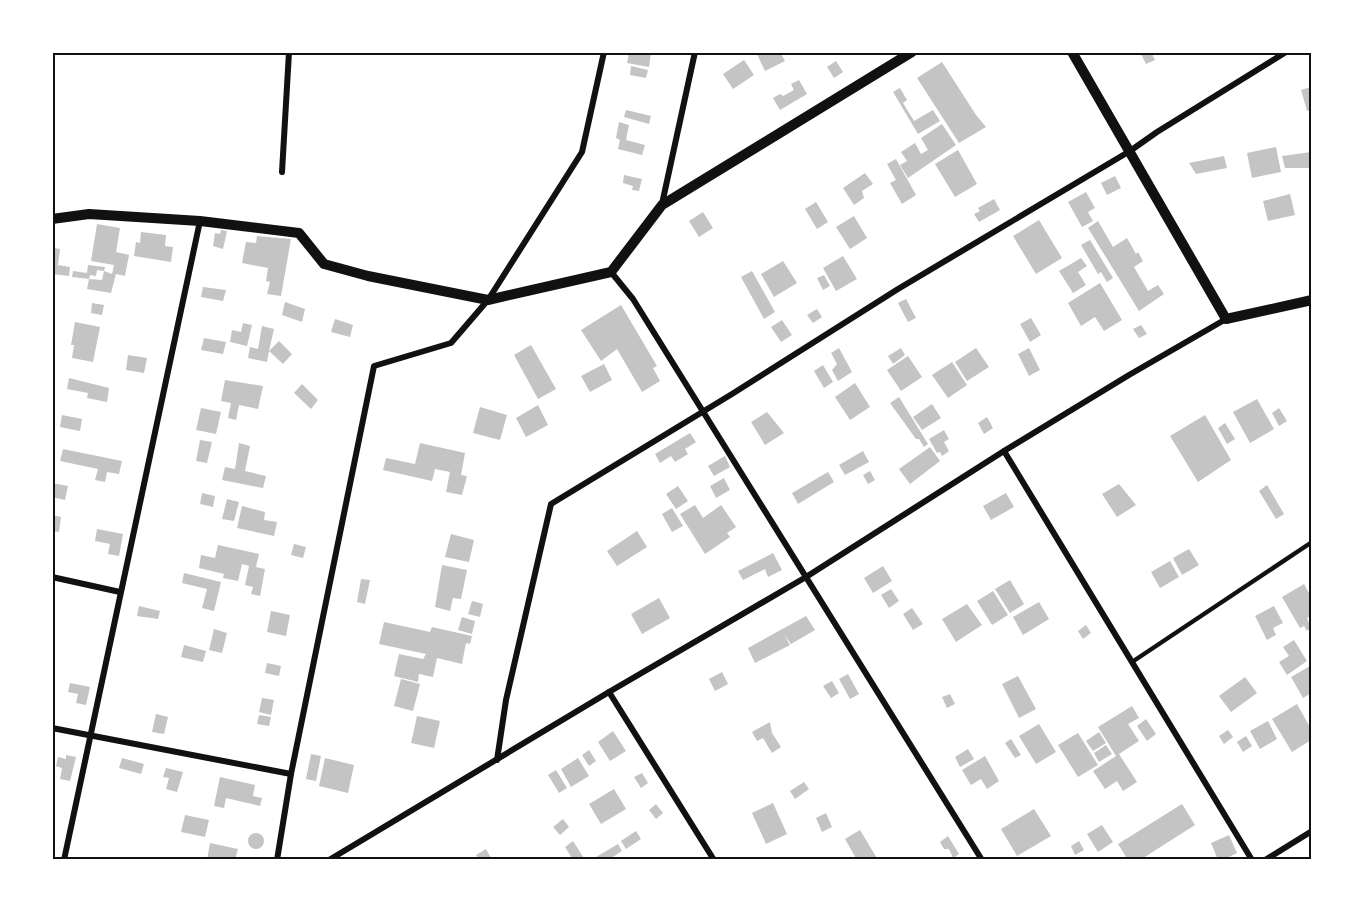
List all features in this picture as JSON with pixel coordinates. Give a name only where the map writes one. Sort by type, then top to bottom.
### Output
[{"type":"street","points":[[282,172],[289,52]]},
{"type":"street","points":[[277,860],[291,774],[374,366],[452,343],[488,300],[582,152],[604,52]]},
{"type":"street","points":[[662,205],[695,52]]},
{"type":"street","points":[[52,219],[89,214],[201,221],[299,233],[324,264],[368,276],[488,300],[611,272],[662,205],[912,52]]},
{"type":"street","points":[[1072,52],[1226,319]]},
{"type":"street","points":[[497,760],[506,700],[551,504],[703,412],[898,289],[1130,151],[1286,52]]},
{"type":"street","points":[[64,860],[201,221]]},
{"type":"street","points":[[611,272],[633,299],[982,860]]},
{"type":"street","points":[[329,860],[806,577],[1004,451],[1226,319],[1311,300]]},
{"type":"street","points":[[1004,451],[1252,860]]},
{"type":"street","points":[[52,577],[120,592]]},
{"type":"street","points":[[609,692],[714,860]]},
{"type":"street","points":[[52,729],[291,774]]},
{"type":"street","points":[[1265,860],[1311,831]]},
{"type":"lane","points":[[1132,662],[1311,542]]},
{"type":"building","points":[[629,52],[651,52],[649,67],[627,63]]},
{"type":"building","points":[[756,52],[780,52],[785,61],[765,71]]},
{"type":"building","points":[[1140,52],[1151,52],[1155,60],[1146,64]]},
{"type":"building","points":[[744,60],[754,75],[733,89],[723,74]]},
{"type":"building","points":[[836,61],[843,72],[834,78],[827,67]]},
{"type":"building","points":[[942,62],[986,127],[959,143],[917,78]]},
{"type":"building","points":[[631,66],[648,70],[646,78],[630,75]]},
{"type":"building","points":[[799,80],[807,94],[780,110],[773,98],[794,90],[791,84]]},
{"type":"building","points":[[1311,87],[1311,110],[1307,111],[1301,90]]},
{"type":"building","points":[[900,88],[907,100],[903,103],[914,121],[933,110],[940,121],[918,134],[893,92]]},
{"type":"building","points":[[626,110],[651,116],[649,124],[624,117]]},
{"type":"building","points":[[619,122],[629,125],[626,140],[645,145],[642,155],[618,149],[620,140],[616,138]]},
{"type":"building","points":[[942,124],[956,145],[908,178],[900,165],[907,161],[901,152],[915,143],[921,154],[928,150],[921,138]]},
{"type":"building","points":[[1276,147],[1281,172],[1252,178],[1247,153]]},
{"type":"building","points":[[958,150],[977,184],[955,197],[935,164]]},
{"type":"building","points":[[1311,152],[1311,168],[1285,168],[1282,156]]},
{"type":"building","points":[[1224,156],[1227,168],[1196,174],[1189,163]]},
{"type":"building","points":[[896,159],[916,195],[902,204],[890,183],[896,180],[887,164]]},
{"type":"building","points":[[865,173],[873,184],[862,191],[864,198],[854,205],[843,188]]},
{"type":"building","points":[[624,175],[642,179],[639,191],[632,190],[633,186],[623,183]]},
{"type":"building","points":[[1115,176],[1121,188],[1107,195],[1101,183]]},
{"type":"building","points":[[1086,192],[1095,208],[1088,212],[1093,221],[1082,227],[1068,202]]},
{"type":"building","points":[[1290,194],[1295,215],[1268,221],[1263,201]]},
{"type":"building","points":[[994,199],[1000,210],[979,222],[974,214],[980,211],[978,208]]},
{"type":"building","points":[[816,202],[828,222],[817,229],[805,209]]},
{"type":"building","points":[[703,212],[713,228],[699,237],[689,221]]},
{"type":"building","points":[[854,216],[867,238],[850,249],[836,227]]},
{"type":"building","points":[[1039,220],[1062,258],[1036,274],[1013,236]]},
{"type":"building","points":[[1098,221],[1113,247],[1127,238],[1143,261],[1134,267],[1148,291],[1158,285],[1164,294],[1139,311],[1088,228]]},
{"type":"building","points":[[97,224],[120,228],[116,252],[129,255],[125,276],[116,274],[111,293],[87,289],[89,279],[102,280],[104,271],[112,274],[114,265],[91,261]]},
{"type":"building","points":[[221,230],[227,231],[223,249],[213,246],[215,233],[220,234]]},
{"type":"building","points":[[141,232],[166,235],[165,246],[173,247],[171,262],[134,256],[136,242],[140,243]]},
{"type":"building","points":[[257,236],[291,239],[281,296],[267,294],[270,282],[266,281],[268,268],[242,263],[246,242],[256,243]]},
{"type":"building","points":[[1090,240],[1113,278],[1107,282],[1101,272],[1098,274],[1081,245]]},
{"type":"building","points":[[53,248],[60,249],[58,265],[70,267],[69,276],[52,274]]},
{"type":"building","points":[[843,256],[857,279],[836,291],[823,268]]},
{"type":"building","points":[[1081,258],[1087,266],[1078,272],[1086,285],[1073,293],[1059,271]]},
{"type":"building","points":[[783,261],[797,283],[774,297],[761,274]]},
{"type":"building","points":[[88,265],[105,267],[104,271],[97,270],[96,276],[90,275],[89,279],[72,277],[73,271],[87,273]]},
{"type":"building","points":[[752,271],[775,312],[764,319],[741,277]]},
{"type":"building","points":[[824,275],[830,286],[823,290],[817,278]]},
{"type":"building","points":[[1100,283],[1122,320],[1104,331],[1095,317],[1081,326],[1068,303]]},
{"type":"building","points":[[203,287],[226,290],[223,301],[201,297]]},
{"type":"building","points":[[906,299],[916,318],[908,322],[898,303]]},
{"type":"building","points":[[285,302],[305,309],[302,322],[282,315]]},
{"type":"building","points":[[92,303],[104,305],[102,315],[91,313]]},
{"type":"building","points":[[621,305],[657,366],[653,368],[660,381],[642,392],[617,349],[601,361],[581,330]]},
{"type":"building","points":[[817,309],[822,317],[813,323],[807,315]]},
{"type":"building","points":[[1031,318],[1041,335],[1030,342],[1020,324]]},
{"type":"building","points":[[335,319],[353,325],[350,337],[331,332]]},
{"type":"building","points":[[782,320],[792,335],[781,342],[771,327]]},
{"type":"building","points":[[75,322],[100,327],[93,362],[72,358],[74,345],[71,345]]},
{"type":"building","points":[[243,323],[252,325],[247,346],[230,342],[232,330],[241,332]]},
{"type":"building","points":[[1141,325],[1147,334],[1139,338],[1133,329]]},
{"type":"building","points":[[262,326],[274,329],[267,362],[248,358],[250,347],[258,349]]},
{"type":"building","points":[[204,338],[226,342],[223,354],[201,350]]},
{"type":"building","points":[[279,341],[292,354],[283,364],[269,351]]},
{"type":"building","points":[[531,345],[556,389],[538,399],[514,355]]},
{"type":"building","points":[[839,348],[852,372],[838,381],[832,370],[837,364],[831,353]]},
{"type":"building","points":[[901,348],[905,355],[893,364],[888,356]]},
{"type":"building","points":[[976,348],[989,367],[967,381],[955,362]]},
{"type":"building","points":[[1029,348],[1040,370],[1029,376],[1018,354]]},
{"type":"building","points":[[128,355],[147,358],[144,373],[126,370]]},
{"type":"building","points":[[908,356],[922,377],[901,391],[887,370]]},
{"type":"building","points":[[952,362],[967,385],[948,398],[932,375]]},
{"type":"building","points":[[604,364],[612,380],[590,392],[581,376]]},
{"type":"building","points":[[823,365],[833,382],[824,388],[814,371]]},
{"type":"building","points":[[69,378],[109,388],[107,402],[87,398],[88,393],[67,389]]},
{"type":"building","points":[[225,380],[263,386],[258,409],[239,405],[236,420],[228,418],[231,403],[221,401]]},
{"type":"building","points":[[855,383],[870,407],[850,420],[835,397]]},
{"type":"building","points":[[302,384],[318,400],[311,409],[294,393]]},
{"type":"building","points":[[899,397],[928,444],[924,447],[890,403]]},
{"type":"building","points":[[1257,399],[1274,429],[1250,443],[1233,412]]},
{"type":"building","points":[[932,404],[941,418],[922,430],[913,417]]},
{"type":"building","points":[[538,405],[548,425],[526,437],[516,418]]},
{"type":"building","points":[[480,407],[507,415],[500,440],[473,433]]},
{"type":"building","points":[[201,408],[221,412],[216,434],[196,430]]},
{"type":"building","points":[[1279,408],[1287,421],[1279,426],[1272,413]]},
{"type":"building","points":[[767,412],[784,433],[765,445],[751,422]]},
{"type":"building","points":[[62,415],[82,419],[80,431],[60,427]]},
{"type":"building","points":[[1205,415],[1231,460],[1198,482],[1170,436]]},
{"type":"building","points":[[987,417],[993,428],[984,434],[978,423]]},
{"type":"building","points":[[1225,423],[1235,439],[1227,444],[1218,428]]},
{"type":"building","points":[[944,430],[949,439],[944,442],[949,451],[942,456],[940,452],[937,453],[929,439]]},
{"type":"building","points":[[690,433],[696,442],[685,449],[688,454],[675,462],[671,456],[660,463],[655,454]]},
{"type":"building","points":[[200,440],[212,442],[207,463],[196,461]]},
{"type":"building","points":[[239,443],[250,446],[245,471],[266,476],[263,488],[222,480],[225,467],[235,469]]},
{"type":"building","points":[[420,443],[465,453],[461,475],[467,476],[462,495],[446,492],[450,472],[435,469],[432,481],[383,470],[386,458],[415,464]]},
{"type":"building","points":[[930,447],[940,461],[910,484],[899,469]]},
{"type":"building","points":[[63,449],[122,461],[119,474],[107,472],[105,482],[95,480],[98,469],[60,461]]},
{"type":"building","points":[[863,451],[869,462],[845,475],[839,465]]},
{"type":"building","points":[[725,456],[730,467],[714,476],[708,466]]},
{"type":"building","points":[[870,471],[875,480],[868,484],[863,475]]},
{"type":"building","points":[[828,472],[834,482],[798,504],[792,493]]},
{"type":"building","points":[[724,478],[730,490],[716,498],[710,486]]},
{"type":"building","points":[[52,483],[68,486],[65,500],[52,497]]},
{"type":"building","points":[[1119,484],[1136,505],[1117,517],[1102,494]]},
{"type":"building","points":[[1267,485],[1284,514],[1276,519],[1259,491]]},
{"type":"building","points":[[678,486],[688,501],[676,509],[666,494]]},
{"type":"building","points":[[202,493],[215,496],[213,507],[200,504]]},
{"type":"building","points":[[1006,493],[1014,507],[991,520],[983,506]]},
{"type":"building","points":[[227,499],[239,502],[234,521],[222,519]]},
{"type":"building","points":[[695,505],[703,518],[721,505],[736,527],[727,533],[730,537],[705,554],[680,514]]},
{"type":"building","points":[[242,506],[265,512],[264,520],[277,522],[274,536],[237,528]]},
{"type":"building","points":[[672,508],[683,526],[672,532],[662,514]]},
{"type":"building","points":[[52,515],[61,517],[59,532],[52,531]]},
{"type":"building","points":[[97,529],[123,534],[119,556],[108,554],[110,544],[95,541]]},
{"type":"building","points":[[637,531],[647,547],[617,566],[607,551]]},
{"type":"building","points":[[451,534],[474,540],[469,562],[445,557]]},
{"type":"building","points":[[294,544],[306,547],[303,558],[291,555]]},
{"type":"building","points":[[218,545],[259,554],[256,567],[265,569],[260,596],[251,594],[253,587],[245,585],[249,566],[242,564],[238,581],[223,578],[224,574],[199,568],[201,555],[215,558]]},
{"type":"building","points":[[1189,549],[1199,565],[1182,575],[1173,558]]},
{"type":"building","points":[[773,553],[782,570],[768,577],[765,569],[743,580],[738,571]]},
{"type":"building","points":[[1170,561],[1179,577],[1160,588],[1151,572]]},
{"type":"building","points":[[442,565],[467,570],[461,599],[453,598],[450,611],[435,607]]},
{"type":"building","points":[[883,566],[892,581],[873,593],[864,578]]},
{"type":"building","points":[[184,573],[221,582],[214,611],[202,608],[207,589],[182,583]]},
{"type":"building","points":[[361,579],[370,580],[365,604],[357,602]]},
{"type":"building","points":[[1010,580],[1024,604],[1010,613],[995,589]]},
{"type":"building","points":[[1304,584],[1311,597],[1311,616],[1307,618],[1311,628],[1307,631],[1304,626],[1300,628],[1282,597]]},
{"type":"building","points":[[891,589],[899,601],[889,608],[881,595]]},
{"type":"building","points":[[993,591],[1008,615],[992,625],[977,601]]},
{"type":"building","points":[[659,598],[670,618],[642,634],[631,614]]},
{"type":"building","points":[[472,601],[483,604],[480,617],[468,614]]},
{"type":"building","points":[[1039,602],[1049,619],[1023,635],[1013,617]]},
{"type":"building","points":[[967,604],[982,625],[956,642],[942,619]]},
{"type":"building","points":[[139,606],[160,611],[158,619],[137,616]]},
{"type":"building","points":[[1274,606],[1283,623],[1273,628],[1276,635],[1267,640],[1255,616]]},
{"type":"building","points":[[912,608],[923,624],[913,630],[903,614]]},
{"type":"building","points":[[271,611],[290,615],[286,636],[267,632]]},
{"type":"building","points":[[806,616],[815,630],[791,644],[784,634],[790,645],[755,663],[748,648]]},
{"type":"building","points":[[462,617],[475,621],[472,634],[458,630]]},
{"type":"building","points":[[384,622],[430,632],[432,627],[472,636],[470,644],[466,643],[462,664],[437,658],[433,677],[419,674],[418,682],[394,676],[399,654],[423,659],[426,654],[379,644]]},
{"type":"building","points":[[1086,625],[1091,633],[1083,639],[1078,631]]},
{"type":"building","points":[[214,629],[227,633],[222,653],[209,650]]},
{"type":"building","points":[[1294,640],[1307,661],[1287,675],[1279,662],[1289,656],[1283,647]]},
{"type":"building","points":[[184,645],[206,651],[203,662],[181,657]]},
{"type":"building","points":[[267,663],[281,666],[279,676],[265,673]]},
{"type":"building","points":[[1310,666],[1311,693],[1303,698],[1291,677]]},
{"type":"building","points":[[722,672],[728,684],[715,691],[709,679]]},
{"type":"building","points":[[848,674],[859,694],[850,699],[839,679]]},
{"type":"building","points":[[1018,676],[1036,709],[1019,718],[1002,684]]},
{"type":"building","points":[[1245,677],[1257,693],[1231,712],[1219,696]]},
{"type":"building","points":[[401,679],[420,684],[413,711],[394,706]]},
{"type":"building","points":[[832,681],[839,693],[831,698],[823,686]]},
{"type":"building","points":[[70,683],[90,687],[86,705],[76,703],[78,694],[68,692]]},
{"type":"building","points":[[950,694],[955,704],[947,708],[942,697]]},
{"type":"building","points":[[262,698],[274,700],[271,715],[259,712]]},
{"type":"building","points":[[1297,704],[1311,729],[1311,740],[1292,752],[1272,719]]},
{"type":"building","points":[[1132,706],[1139,718],[1128,724],[1139,741],[1119,754],[1137,782],[1123,791],[1117,781],[1105,789],[1093,771],[1116,756],[1098,727]]},
{"type":"building","points":[[156,714],[168,717],[164,734],[152,732]]},
{"type":"building","points":[[259,715],[271,717],[269,726],[257,724]]},
{"type":"building","points":[[417,716],[440,721],[434,748],[411,743]]},
{"type":"building","points":[[1146,719],[1156,734],[1147,741],[1137,726]]},
{"type":"building","points":[[1268,721],[1277,739],[1260,749],[1250,731]]},
{"type":"building","points":[[770,722],[772,733],[781,747],[772,753],[763,738],[757,741],[752,732]]},
{"type":"building","points":[[1039,724],[1056,752],[1036,764],[1019,736]]},
{"type":"building","points":[[1228,730],[1233,737],[1224,744],[1219,736]]},
{"type":"building","points":[[613,731],[626,751],[610,761],[598,742]]},
{"type":"building","points":[[1099,732],[1106,743],[1093,751],[1086,741]]},
{"type":"building","points":[[1078,733],[1098,765],[1078,777],[1058,745]]},
{"type":"building","points":[[1246,736],[1252,746],[1243,752],[1237,742]]},
{"type":"building","points":[[1011,739],[1021,755],[1015,758],[1005,743]]},
{"type":"building","points":[[1106,745],[1112,754],[1099,762],[1094,753]]},
{"type":"building","points":[[968,749],[974,759],[960,767],[955,757]]},
{"type":"building","points":[[589,750],[596,761],[589,766],[582,755]]},
{"type":"building","points":[[311,754],[321,756],[316,781],[306,779]]},
{"type":"building","points":[[66,755],[76,757],[70,781],[60,779],[62,768],[56,766],[58,757],[66,759]]},
{"type":"building","points":[[985,756],[999,781],[987,789],[981,779],[971,785],[962,770]]},
{"type":"building","points":[[122,758],[144,764],[141,774],[119,768]]},
{"type":"building","points":[[325,758],[354,765],[348,793],[319,786]]},
{"type":"building","points":[[578,758],[589,776],[571,787],[561,769]]},
{"type":"building","points":[[166,768],[183,772],[177,792],[166,789],[169,778],[163,777]]},
{"type":"building","points":[[556,770],[567,788],[559,793],[548,775]]},
{"type":"building","points":[[642,773],[648,783],[641,788],[634,777]]},
{"type":"building","points":[[220,777],[255,785],[253,796],[262,798],[260,806],[226,798],[224,808],[214,806]]},
{"type":"building","points":[[804,782],[809,789],[795,799],[790,791]]},
{"type":"building","points":[[614,789],[626,809],[601,824],[589,804]]},
{"type":"building","points":[[773,803],[787,834],[766,844],[752,813]]},
{"type":"building","points":[[656,804],[663,813],[656,819],[649,810]]},
{"type":"building","points":[[1182,804],[1195,825],[1140,860],[1128,860],[1118,844]]},
{"type":"building","points":[[1034,809],[1051,836],[1017,856],[1001,829]]},
{"type":"building","points":[[826,813],[832,827],[822,832],[816,818]]},
{"type":"building","points":[[185,815],[209,820],[205,837],[181,832]]},
{"type":"building","points":[[563,819],[569,827],[560,835],[553,827]]},
{"type":"building","points":[[1102,825],[1113,842],[1098,852],[1087,834]]},
{"type":"building","points":[[860,830],[878,860],[857,860],[845,839]]},
{"type":"building","points":[[636,831],[641,839],[626,849],[621,841]]},
{"type":"building","points":[[256,833],[264,841],[256,849],[248,841]]},
{"type":"building","points":[[1229,835],[1237,853],[1218,860],[1211,843]]},
{"type":"building","points":[[948,836],[959,854],[953,858],[949,849],[944,849],[940,842]]},
{"type":"building","points":[[573,841],[585,860],[573,860],[565,847]]},
{"type":"building","points":[[1079,841],[1084,850],[1075,855],[1071,846]]},
{"type":"building","points":[[210,843],[238,849],[235,860],[207,860]]},
{"type":"building","points":[[618,844],[622,851],[608,860],[591,860]]},
{"type":"building","points":[[486,849],[492,860],[479,860],[476,855]]}]
